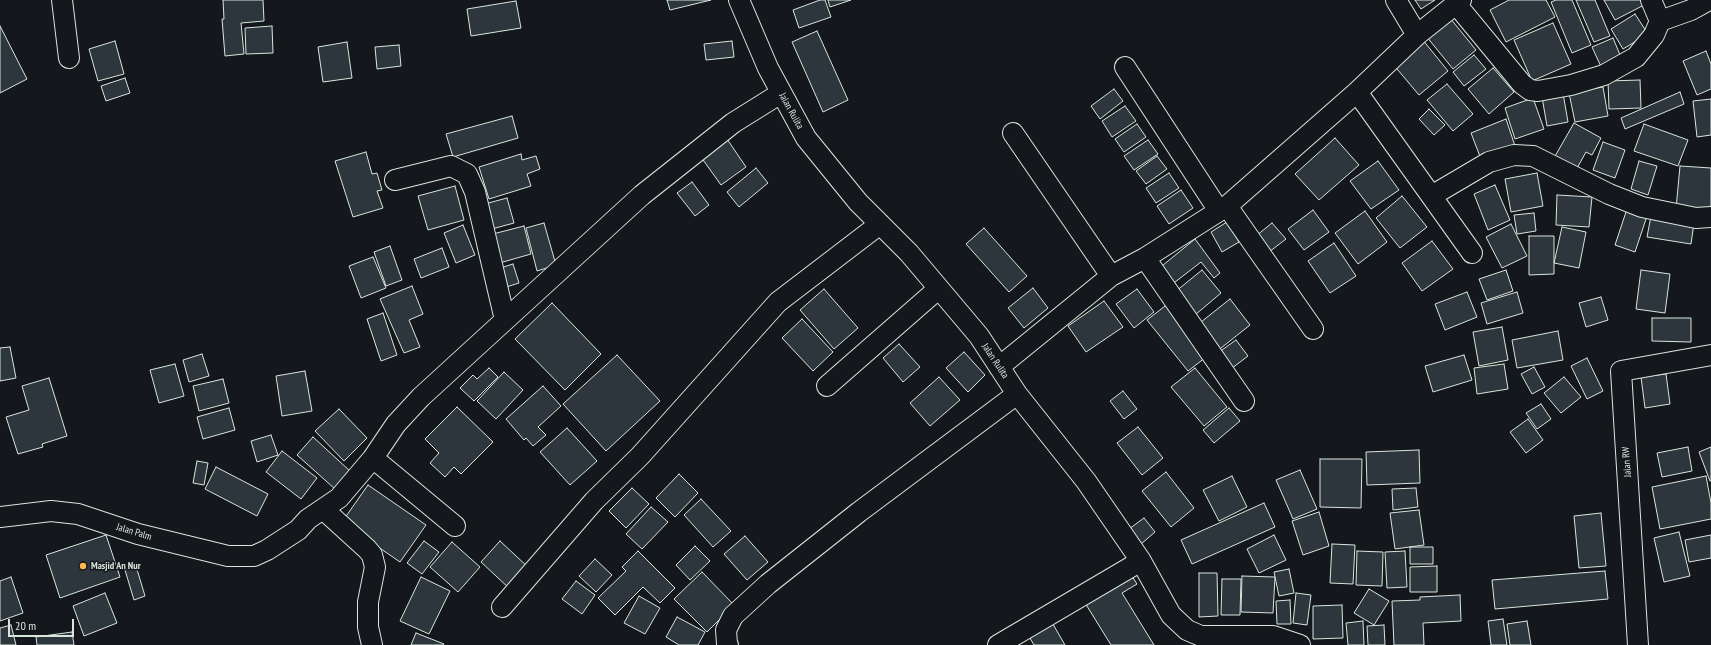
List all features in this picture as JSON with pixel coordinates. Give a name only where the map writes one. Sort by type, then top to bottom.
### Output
[{"type":"street","points":[[62,0],[69,58]]},
{"type":"street","name":"Jalan Rulita","points":[[739,0],[781,93],[806,138],[827,166],[858,202],[909,253],[979,336],[1017,394],[1086,481],[1141,561],[1171,615],[1187,630],[1194,640],[1253,640],[1273,636],[1300,645]]},
{"type":"street","points":[[1396,0],[1417,35]]},
{"type":"street","points":[[1652,0],[1660,22]]},
{"type":"street","points":[[999,367],[1111,276],[1145,258],[1223,208],[1357,92],[1417,35],[1459,2],[1522,84],[1530,90],[1538,91],[1572,85],[1604,75],[1630,61],[1646,47],[1660,22],[1692,10],[1709,0]]},
{"type":"street","points":[[1125,67],[1223,208],[1313,329]]},
{"type":"street","points":[[1357,92],[1433,195],[1472,253]]},
{"type":"street","name":"Jalan Palm","points":[[0,517],[51,511],[78,514],[138,534],[228,556],[254,556],[268,550],[298,530],[308,519],[339,498],[373,458],[396,424],[421,397],[642,195],[733,123],[781,93]]},
{"type":"street","points":[[1013,133],[1111,276]]},
{"type":"street","points":[[1433,195],[1489,162],[1514,155],[1533,156],[1609,194],[1642,207],[1696,218],[1711,217]]},
{"type":"street","points":[[395,180],[451,166],[467,174],[475,192],[505,320]]},
{"type":"street","points":[[502,607],[589,507],[640,456],[778,302],[880,224]]},
{"type":"street","points":[[1145,258],[1244,401]]},
{"type":"street","points":[[827,386],[938,289]]},
{"type":"street","name":"Jalan RW","points":[[1638,645],[1621,371],[1711,355]]},
{"type":"street","points":[[728,645],[726,644],[726,630],[733,616],[768,584],[859,512],[1017,394]]},
{"type":"street","points":[[373,458],[455,526]]},
{"type":"street","points":[[323,509],[372,555],[375,567],[368,602],[368,621],[372,645]]},
{"type":"street","points":[[998,645],[1141,561]]},
{"type":"building","points":[[223,0],[263,0],[264,21],[241,23],[244,54],[225,56],[222,19],[224,19]]},
{"type":"building","points":[[667,0],[711,0],[670,10]]},
{"type":"building","points":[[820,0],[825,0],[831,17],[799,28],[793,10]]},
{"type":"building","points":[[828,0],[851,0],[830,7]]},
{"type":"building","points":[[1415,0],[1435,0],[1421,9]]},
{"type":"building","points":[[1509,0],[1546,0],[1555,17],[1506,42],[1490,10]]},
{"type":"building","points":[[1556,0],[1572,0],[1591,45],[1572,53],[1551,2]]},
{"type":"building","points":[[1576,0],[1595,0],[1610,36],[1594,42]]},
{"type":"building","points":[[1604,0],[1641,0],[1644,5],[1615,20]]},
{"type":"building","points":[[516,1],[521,28],[471,36],[467,9]]},
{"type":"building","points":[[1635,14],[1648,34],[1623,49],[1611,29]]},
{"type":"building","points":[[1450,18],[1476,50],[1453,69],[1426,36]]},
{"type":"building","points":[[1553,23],[1571,64],[1532,81],[1514,40]]},
{"type":"building","points":[[0,26],[27,79],[0,93]]},
{"type":"building","points":[[272,26],[273,53],[246,54],[245,28]]},
{"type":"building","points":[[817,31],[848,100],[823,112],[792,42]]},
{"type":"building","points":[[1613,38],[1623,62],[1603,71],[1592,47]]},
{"type":"building","points":[[1422,39],[1448,71],[1419,95],[1392,63]]},
{"type":"building","points":[[115,41],[124,74],[98,81],[89,49]]},
{"type":"building","points":[[732,41],[734,57],[706,60],[704,44]]},
{"type":"building","points":[[347,42],[352,78],[323,82],[318,47]]},
{"type":"building","points":[[399,45],[401,66],[377,69],[375,47]]},
{"type":"building","points":[[1706,51],[1711,64],[1711,89],[1697,95],[1683,61]]},
{"type":"building","points":[[1474,55],[1486,69],[1464,86],[1453,72]]},
{"type":"building","points":[[1493,68],[1514,92],[1489,114],[1468,89]]},
{"type":"building","points":[[125,78],[130,93],[106,101],[101,86]]},
{"type":"building","points":[[1640,80],[1641,108],[1609,109],[1608,81]]},
{"type":"building","points":[[1447,84],[1473,114],[1453,131],[1427,100]]},
{"type":"building","points":[[1603,87],[1608,116],[1575,122],[1569,93]]},
{"type":"building","points":[[1114,89],[1123,101],[1100,119],[1091,106]]},
{"type":"building","points":[[1680,92],[1684,104],[1625,129],[1621,118]]},
{"type":"building","points":[[1563,93],[1568,122],[1547,126],[1542,97]]},
{"type":"building","points":[[1533,98],[1544,129],[1515,139],[1505,108]]},
{"type":"building","points":[[1711,99],[1711,135],[1697,137],[1693,101]]},
{"type":"building","points":[[1125,106],[1136,121],[1112,137],[1102,121]]},
{"type":"building","points":[[1429,109],[1445,125],[1434,135],[1419,119]]},
{"type":"building","points":[[512,116],[518,138],[453,157],[446,134]]},
{"type":"building","points":[[1506,119],[1515,146],[1481,159],[1471,133]]},
{"type":"building","points":[[1574,123],[1601,138],[1592,155],[1586,152],[1576,170],[1554,158]]},
{"type":"building","points":[[1137,124],[1146,137],[1124,152],[1115,139]]},
{"type":"building","points":[[1644,124],[1688,140],[1678,166],[1634,151]]},
{"type":"building","points":[[1335,138],[1359,165],[1319,200],[1295,174]]},
{"type":"building","points":[[727,139],[746,167],[721,185],[701,157]]},
{"type":"building","points":[[1148,140],[1158,154],[1134,170],[1124,156]]},
{"type":"building","points":[[1603,142],[1625,150],[1615,178],[1593,170]]},
{"type":"building","points":[[366,152],[372,174],[377,173],[382,190],[377,191],[383,208],[353,217],[335,161]]},
{"type":"building","points":[[521,154],[522,160],[536,156],[540,169],[527,174],[531,186],[489,199],[479,167]]},
{"type":"building","points":[[1157,156],[1167,169],[1146,184],[1136,171]]},
{"type":"building","points":[[1378,161],[1399,190],[1371,209],[1350,181]]},
{"type":"building","points":[[1639,161],[1657,166],[1648,195],[1631,189]]},
{"type":"building","points":[[1680,166],[1711,168],[1711,211],[1676,209]]},
{"type":"building","points":[[756,168],[768,183],[739,207],[727,192]]},
{"type":"building","points":[[1169,173],[1179,188],[1156,203],[1146,188]]},
{"type":"building","points":[[1537,173],[1543,206],[1511,212],[1505,179]]},
{"type":"building","points":[[692,182],[709,205],[695,216],[677,193]]},
{"type":"building","points":[[1495,185],[1510,220],[1488,230],[1474,194]]},
{"type":"building","points":[[455,186],[464,220],[428,230],[418,196]]},
{"type":"building","points":[[1181,190],[1193,208],[1169,224],[1157,206]]},
{"type":"building","points":[[1557,195],[1592,197],[1589,227],[1556,225]]},
{"type":"building","points":[[1402,196],[1427,227],[1400,248],[1376,218]]},
{"type":"building","points":[[507,198],[514,223],[488,230],[481,205]]},
{"type":"building","points":[[1627,209],[1647,216],[1635,252],[1615,245]]},
{"type":"building","points":[[1313,210],[1329,232],[1304,250],[1288,229]]},
{"type":"building","points":[[1365,211],[1387,242],[1358,264],[1335,233]]},
{"type":"building","points":[[1534,213],[1536,231],[1517,234],[1514,215]]},
{"type":"building","points":[[1651,216],[1694,223],[1691,244],[1647,237]]},
{"type":"building","points":[[1227,222],[1239,242],[1222,252],[1211,232]]},
{"type":"building","points":[[544,223],[556,265],[537,271],[526,228]]},
{"type":"building","points":[[1272,223],[1286,239],[1269,252],[1256,236]]},
{"type":"building","points":[[1511,224],[1527,256],[1502,268],[1486,237]]},
{"type":"building","points":[[463,225],[475,255],[456,263],[444,233]]},
{"type":"building","points":[[524,226],[531,254],[496,264],[489,235]]},
{"type":"building","points":[[1562,227],[1586,232],[1579,268],[1554,263]]},
{"type":"building","points":[[984,228],[1027,276],[1009,292],[966,244]]},
{"type":"building","points":[[1529,236],[1554,236],[1554,274],[1529,275]]},
{"type":"building","points":[[1195,239],[1220,273],[1214,278],[1201,262],[1170,286],[1157,270]]},
{"type":"building","points":[[1432,241],[1453,269],[1422,291],[1402,263]]},
{"type":"building","points":[[1334,243],[1356,276],[1330,293],[1308,261]]},
{"type":"building","points":[[390,246],[402,280],[386,286],[374,252]]},
{"type":"building","points":[[442,248],[449,267],[421,278],[414,259]]},
{"type":"building","points":[[373,257],[386,288],[361,298],[349,266]]},
{"type":"building","points":[[513,264],[519,283],[500,289],[494,270]]},
{"type":"building","points":[[1202,270],[1221,293],[1195,315],[1175,292]]},
{"type":"building","points":[[1506,270],[1513,291],[1487,300],[1479,279]]},
{"type":"building","points":[[1641,270],[1670,274],[1665,313],[1636,309]]},
{"type":"building","points":[[412,286],[423,314],[409,320],[420,347],[404,353],[380,299]]},
{"type":"building","points":[[1033,288],[1048,308],[1024,328],[1008,308]]},
{"type":"building","points":[[824,289],[858,328],[834,349],[800,310]]},
{"type":"building","points":[[1137,289],[1154,312],[1134,328],[1116,304]]},
{"type":"building","points":[[1467,292],[1477,317],[1445,330],[1435,304]]},
{"type":"building","points":[[1517,292],[1523,313],[1487,324],[1481,303]]},
{"type":"building","points":[[1601,297],[1608,320],[1586,327],[1579,303]]},
{"type":"building","points":[[1230,299],[1250,325],[1216,352],[1196,326]]},
{"type":"building","points":[[1104,301],[1123,327],[1086,352],[1068,326]]},
{"type":"building","points":[[552,303],[601,354],[565,390],[515,339]]},
{"type":"building","points":[[1169,303],[1210,354],[1188,371],[1147,320]]},
{"type":"building","points":[[383,313],[397,355],[381,361],[367,319]]},
{"type":"building","points":[[1652,318],[1691,318],[1691,342],[1652,341]]},
{"type":"building","points":[[802,319],[833,352],[813,371],[782,338]]},
{"type":"building","points":[[1502,327],[1508,360],[1479,366],[1473,332]]},
{"type":"building","points":[[1558,331],[1563,360],[1517,368],[1512,340]]},
{"type":"building","points":[[1236,340],[1248,356],[1227,372],[1215,355]]},
{"type":"building","points":[[899,344],[920,367],[903,382],[883,358]]},
{"type":"building","points":[[10,347],[16,378],[0,381],[0,348]]},
{"type":"building","points":[[964,352],[985,375],[968,392],[946,368]]},
{"type":"building","points":[[202,354],[209,376],[189,382],[183,360]]},
{"type":"building","points":[[617,355],[660,401],[606,451],[563,404]]},
{"type":"building","points":[[1464,355],[1472,380],[1433,392],[1425,366]]},
{"type":"building","points":[[1587,358],[1603,391],[1587,399],[1571,366]]},
{"type":"building","points":[[175,364],[184,396],[159,403],[150,370]]},
{"type":"building","points":[[1504,364],[1508,389],[1477,394],[1474,368]]},
{"type":"building","points":[[1534,367],[1545,387],[1532,394],[1521,374]]},
{"type":"building","points":[[489,368],[498,377],[474,401],[460,388],[473,375],[477,379]]},
{"type":"building","points":[[1195,368],[1227,407],[1204,426],[1171,387]]},
{"type":"building","points":[[305,371],[312,411],[282,416],[276,376]]},
{"type":"building","points":[[504,372],[523,390],[496,419],[477,401]]},
{"type":"building","points":[[1666,374],[1670,404],[1645,408],[1641,377]]},
{"type":"building","points":[[939,377],[960,400],[930,426],[910,403]]},
{"type":"building","points":[[1564,377],[1581,397],[1561,413],[1544,393]]},
{"type":"building","points":[[49,378],[67,436],[42,444],[43,447],[18,454],[6,417],[29,410],[22,386]]},
{"type":"building","points":[[223,379],[229,403],[199,411],[193,386]]},
{"type":"building","points":[[543,386],[561,406],[538,427],[546,435],[533,446],[526,438],[524,440],[506,419]]},
{"type":"building","points":[[1123,391],[1137,409],[1124,419],[1110,401]]},
{"type":"building","points":[[1541,404],[1551,419],[1537,429],[1526,413]]},
{"type":"building","points":[[457,407],[493,442],[461,474],[454,467],[445,477],[430,463],[439,453],[425,439]]},
{"type":"building","points":[[229,408],[235,430],[203,439],[197,417]]},
{"type":"building","points":[[1229,408],[1240,421],[1214,443],[1203,430]]},
{"type":"building","points":[[339,409],[367,438],[344,461],[315,431]]},
{"type":"building","points":[[1528,419],[1543,440],[1526,453],[1510,432]]},
{"type":"building","points":[[1138,427],[1163,458],[1142,475],[1117,443]]},
{"type":"building","points":[[567,428],[597,461],[570,485],[540,452]]},
{"type":"building","points":[[271,435],[278,455],[257,462],[251,441]]},
{"type":"building","points":[[313,437],[351,472],[335,489],[297,455]]},
{"type":"building","points":[[1688,447],[1692,471],[1662,477],[1657,453]]},
{"type":"building","points":[[1711,447],[1711,481],[1710,481],[1699,452]]},
{"type":"building","points":[[1419,450],[1420,483],[1367,485],[1366,452]]},
{"type":"building","points":[[282,451],[317,478],[301,499],[266,472]]},
{"type":"building","points":[[1320,459],[1362,459],[1361,508],[1320,507]]},
{"type":"building","points":[[197,461],[208,463],[204,485],[193,483]]},
{"type":"building","points":[[216,467],[268,494],[257,516],[205,489]]},
{"type":"building","points":[[1300,470],[1317,509],[1293,519],[1276,480]]},
{"type":"building","points":[[1166,472],[1194,508],[1171,527],[1142,491]]},
{"type":"building","points":[[679,474],[698,493],[675,517],[656,498]]},
{"type":"building","points":[[1232,476],[1247,507],[1219,521],[1203,490]]},
{"type":"building","points":[[1706,476],[1711,503],[1711,519],[1660,529],[1652,487]]},
{"type":"building","points":[[368,485],[426,525],[400,562],[342,522]]},
{"type":"building","points":[[632,488],[649,504],[626,528],[609,511]]},
{"type":"building","points":[[1416,488],[1418,507],[1393,510],[1392,489]]},
{"type":"building","points":[[701,499],[731,531],[713,547],[684,515]]},
{"type":"building","points":[[1264,503],[1275,527],[1192,564],[1181,540]]},
{"type":"building","points":[[651,507],[668,522],[642,549],[626,534]]},
{"type":"building","points":[[1419,510],[1424,545],[1395,549],[1390,513]]},
{"type":"building","points":[[1319,512],[1329,546],[1303,555],[1292,521]]},
{"type":"building","points":[[1601,513],[1606,566],[1579,568],[1574,516]]},
{"type":"building","points":[[1144,518],[1155,532],[1141,544],[1129,529]]},
{"type":"building","points":[[1679,532],[1690,576],[1664,582],[1654,538]]},
{"type":"building","name":"Masjid An Nur","points":[[106,535],[120,577],[60,598],[46,555]]},
{"type":"building","points":[[1274,535],[1286,560],[1259,573],[1247,549]]},
{"type":"building","points":[[1711,535],[1711,558],[1689,562],[1685,540]]},
{"type":"building","points":[[745,536],[768,562],[747,580],[724,554]]},
{"type":"building","points":[[424,541],[439,552],[422,574],[407,563]]},
{"type":"building","points":[[500,541],[530,569],[511,590],[481,562]]},
{"type":"building","points":[[452,542],[480,567],[458,592],[430,567]]},
{"type":"building","points":[[1332,544],[1355,545],[1353,584],[1330,583]]},
{"type":"building","points":[[695,546],[710,561],[690,580],[676,565]]},
{"type":"building","points":[[1410,547],[1433,547],[1433,564],[1410,564]]},
{"type":"building","points":[[638,551],[675,588],[660,603],[643,587],[615,615],[598,598],[626,571],[622,567]]},
{"type":"building","points":[[1357,551],[1383,552],[1382,586],[1356,585]]},
{"type":"building","points":[[1405,551],[1407,587],[1387,588],[1385,552]]},
{"type":"building","points":[[595,559],[612,575],[596,592],[579,576]]},
{"type":"building","points":[[136,566],[145,596],[134,600],[125,570]]},
{"type":"building","points":[[1437,566],[1437,592],[1410,592],[1410,567]]},
{"type":"building","points":[[1289,569],[1294,593],[1279,596],[1274,572]]},
{"type":"building","points":[[1128,570],[1137,584],[1122,593],[1154,645],[1111,645],[1082,598]]},
{"type":"building","points":[[1605,571],[1608,599],[1495,609],[1492,580]]},
{"type":"building","points":[[702,572],[734,605],[707,632],[674,599]]},
{"type":"building","points":[[1199,573],[1217,573],[1218,616],[1199,617]]},
{"type":"building","points":[[1242,576],[1275,577],[1273,613],[1241,612]]},
{"type":"building","points":[[11,577],[23,613],[0,621],[0,581]]},
{"type":"building","points":[[421,577],[450,591],[429,634],[400,621]]},
{"type":"building","points":[[1222,579],[1241,579],[1240,615],[1221,615]]},
{"type":"building","points":[[576,581],[595,595],[582,614],[562,599]]},
{"type":"building","points":[[1369,589],[1389,601],[1374,625],[1354,613]]},
{"type":"building","points":[[105,593],[117,623],[84,636],[73,606]]},
{"type":"building","points":[[1296,593],[1311,595],[1307,625],[1293,623]]},
{"type":"building","points":[[1460,595],[1461,621],[1423,623],[1424,645],[1394,645],[1392,601],[1420,600],[1420,597]]},
{"type":"building","points":[[639,596],[660,608],[645,634],[624,623]]},
{"type":"building","points":[[1290,600],[1291,624],[1277,624],[1276,601]]},
{"type":"building","points":[[1342,605],[1343,638],[1313,639],[1313,606]]},
{"type":"building","points":[[677,617],[705,632],[698,645],[679,645],[666,637]]},
{"type":"building","points":[[1050,619],[1065,645],[1034,645],[1027,633]]},
{"type":"building","points":[[1503,619],[1507,645],[1491,645],[1488,621]]},
{"type":"building","points":[[1363,621],[1364,645],[1348,645],[1346,623]]},
{"type":"building","points":[[1527,621],[1531,645],[1510,645],[1507,624]]},
{"type":"building","points":[[11,625],[16,645],[0,645],[0,628]]},
{"type":"building","points":[[1384,625],[1385,645],[1368,645],[1367,626]]},
{"type":"building","points":[[72,632],[74,645],[37,645],[36,637]]},
{"type":"building","points":[[416,633],[444,644],[411,645]]},
{"type":"place","name":"Masjid An Nur","points":[[83,566]]}]
